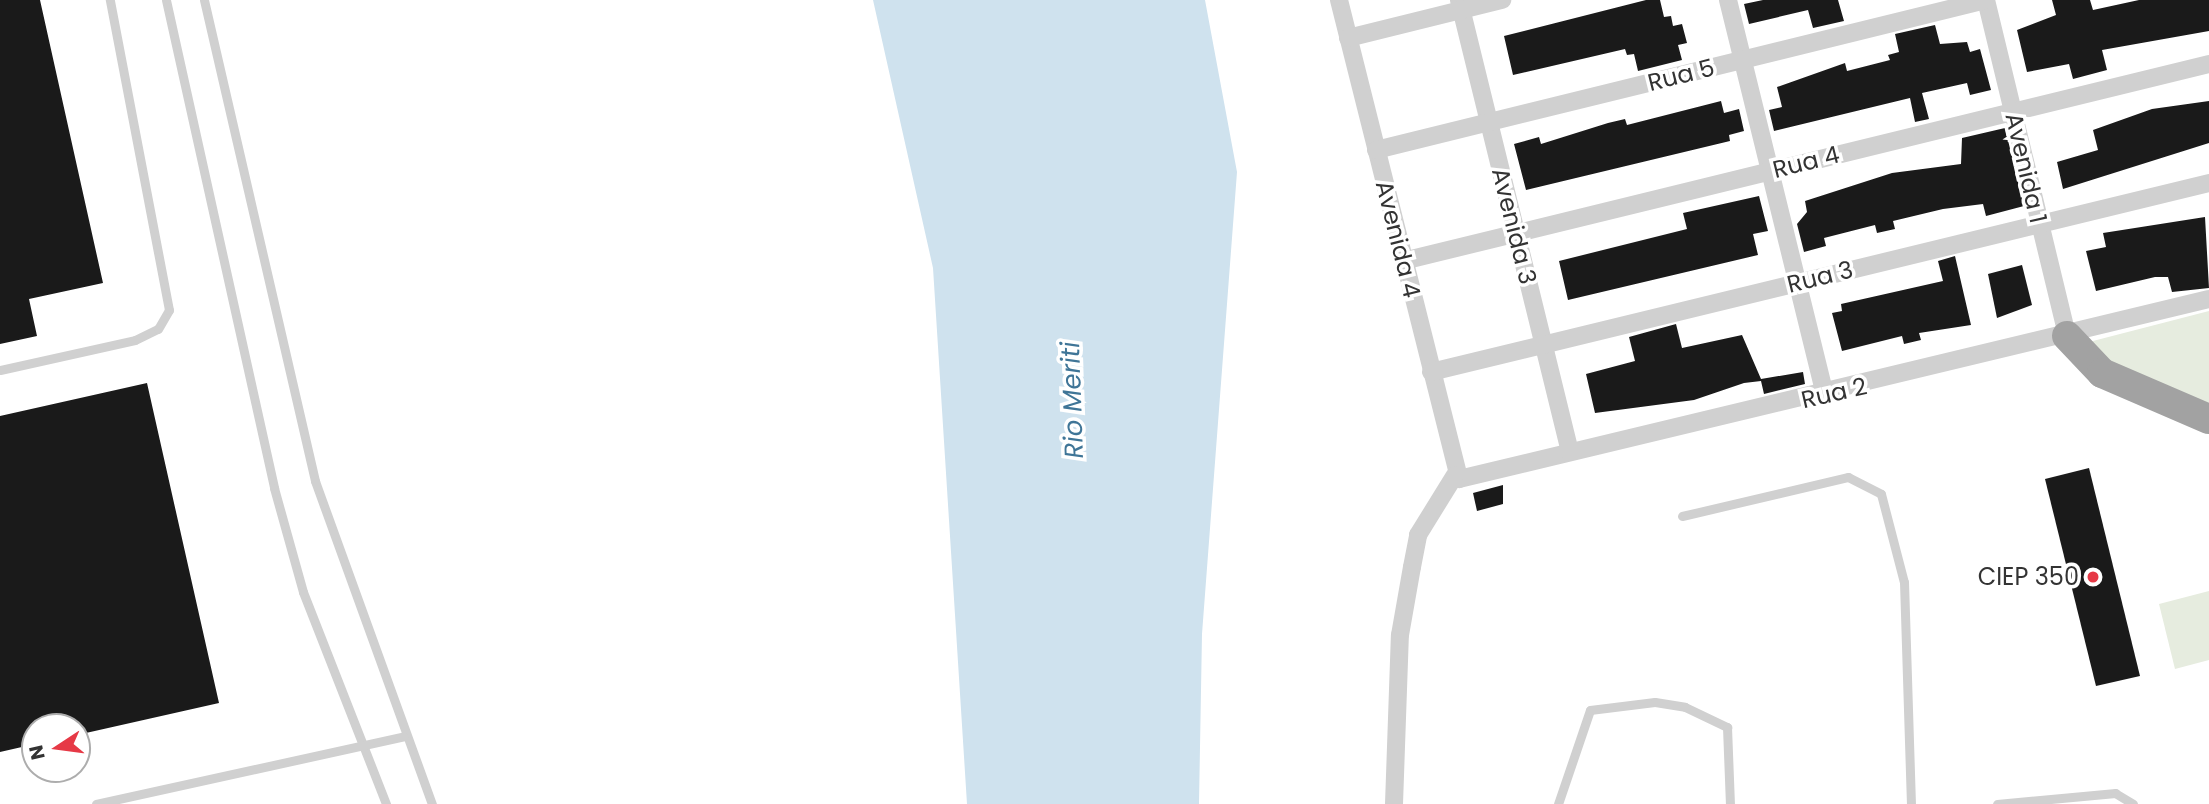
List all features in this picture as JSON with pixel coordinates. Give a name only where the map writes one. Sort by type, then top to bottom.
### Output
[{"type":"highway","points":[[2067,336],[2102,373],[2209,419]]},
{"type":"street","name":"Avenida 4","points":[[1339,0],[1456,476]]},
{"type":"street","points":[[1348,38],[1460,5],[1502,0]]},
{"type":"street","points":[[1728,0],[1825,396]]},
{"type":"street","name":"Rua 5","points":[[1376,150],[1986,0]]},
{"type":"street","name":"Avenida 1","points":[[1986,0],[2067,336]]},
{"type":"street","name":"Avenida 3","points":[[1460,5],[1570,452]]},
{"type":"street","name":"Rua 4","points":[[1403,261],[2209,64]]},
{"type":"street","name":"Rua 3","points":[[1431,372],[2209,183]]},
{"type":"street","name":"Rua 2","points":[[1456,476],[1825,396],[2209,299]]},
{"type":"street","points":[[1394,804],[1400,635],[1414,556],[1423,526],[1456,476]]},
{"type":"lane","points":[[0,370],[135,340],[158,329],[169,310],[110,0]]},
{"type":"lane","points":[[166,0],[274,488],[303,592],[361,746],[386,804]]},
{"type":"lane","points":[[204,0],[312,469],[404,736],[432,804]]},
{"type":"lane","points":[[1682,516],[1849,477],[1881,494],[1904,582],[1911,804]]},
{"type":"lane","points":[[1558,804],[1590,710],[1656,702],[1685,707],[1727,727],[1730,804]]},
{"type":"lane","points":[[96,804],[404,736]]},
{"type":"lane","points":[[1997,804],[2115,793],[2133,804]]},
{"type":"shaded area","points":[[2209,311],[2209,407],[2120,369],[2089,342]]},
{"type":"shaded area","points":[[2209,591],[2209,660],[2175,669],[2159,604]]},
{"type":"water","name":"Rio Meriti","points":[[873,0],[1205,0],[1237,172],[1202,634],[1199,804],[967,804],[933,268]]},
{"type":"building","points":[[0,0],[40,0],[103,283],[29,299],[37,336],[0,344]]},
{"type":"building","points":[[1646,0],[1660,0],[1664,17],[1671,16],[1673,26],[1682,24],[1687,43],[1678,45],[1682,60],[1638,71],[1634,54],[1627,55],[1625,49],[1513,75],[1504,36]]},
{"type":"building","points":[[1763,0],[1838,0],[1844,21],[1813,28],[1808,10],[1749,24],[1744,4]]},
{"type":"building","points":[[2052,0],[2090,0],[2093,10],[2139,0],[2209,0],[2209,31],[2102,50],[2107,70],[2073,79],[2069,64],[2027,72],[2017,30],[2056,15]]},
{"type":"building","points":[[1935,25],[1940,44],[1967,42],[1970,52],[1980,49],[1991,90],[1970,95],[1967,83],[1922,93],[1929,119],[1915,122],[1910,98],[1774,131],[1769,110],[1782,107],[1777,87],[1845,63],[1847,71],[1890,60],[1888,55],[1899,52],[1895,34]]},
{"type":"building","points":[[1721,101],[1724,113],[1739,109],[1744,131],[1729,135],[1730,141],[1526,190],[1514,144],[1539,137],[1541,144],[1608,123],[1625,119],[1627,125]]},
{"type":"building","points":[[2209,101],[2209,143],[2063,189],[2057,162],[2098,150],[2093,130],[2152,109]]},
{"type":"building","points":[[2005,128],[2024,206],[1986,216],[1983,204],[1943,209],[1893,221],[1895,229],[1877,233],[1875,225],[1824,238],[1826,246],[1804,252],[1797,224],[1807,212],[1805,201],[1892,173],[1961,164],[1962,138]]},
{"type":"building","points":[[1759,196],[1768,231],[1753,234],[1758,255],[1568,300],[1559,261],[1687,229],[1683,213]]},
{"type":"building","points":[[2205,217],[2209,288],[2172,292],[2168,277],[2155,277],[2096,291],[2086,251],[2106,247],[2103,233]]},
{"type":"building","points":[[1955,256],[1971,325],[1919,333],[1921,340],[1904,344],[1902,336],[1842,351],[1832,313],[1842,311],[1841,304],[1943,281],[1938,261]]},
{"type":"building","points":[[2022,265],[2032,305],[1997,318],[1988,274]]},
{"type":"building","points":[[1676,324],[1682,348],[1742,335],[1761,379],[1803,372],[1805,384],[1764,394],[1761,381],[1744,383],[1694,400],[1595,413],[1586,374],[1635,361],[1629,337]]},
{"type":"building","points":[[147,383],[219,703],[91,732],[91,713],[21,713],[21,747],[0,752],[0,416]]},
{"type":"building","name":"CIEP 350","points":[[2089,468],[2140,676],[2096,686],[2045,479]]},
{"type":"building","points":[[1503,485],[1503,504],[1477,511],[1473,493]]},
{"type":"place","name":"CIEP 350","points":[[2093,577]]}]
